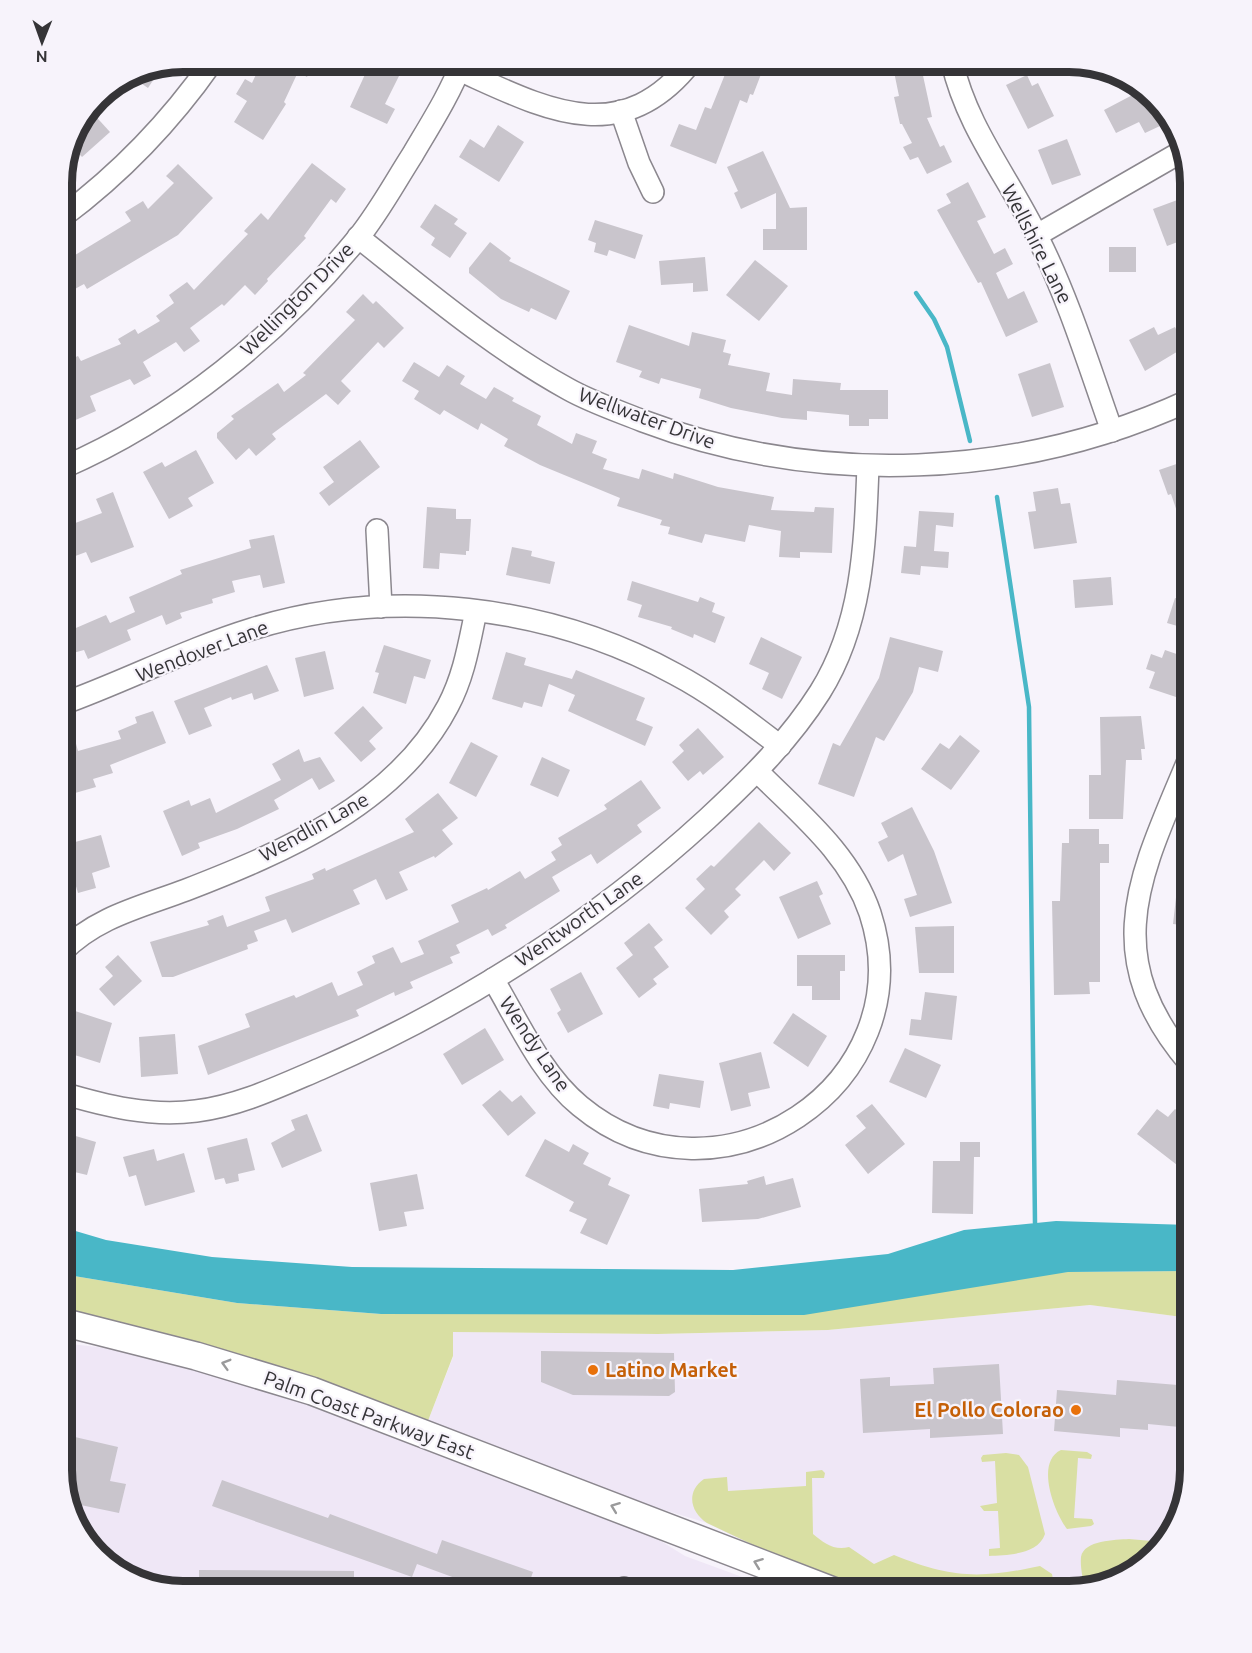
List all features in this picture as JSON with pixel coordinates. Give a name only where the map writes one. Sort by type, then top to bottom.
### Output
[{"type":"main road","name":"Palm Coast Parkway East","points":[[72,1324],[159,1346],[312,1391],[804,1581]]},
{"type":"street","points":[[72,209],[112,176],[162,128],[204,72]]},
{"type":"street","name":"Wellington Drive","points":[[72,463],[154,419],[237,360],[281,320],[358,237],[427,130],[457,72]]},
{"type":"street","points":[[472,72],[544,108],[593,115],[621,111],[666,88],[681,72]]},
{"type":"street","name":"Wellshire Lane","points":[[955,72],[963,103],[1037,235],[1064,292],[1112,431]]},
{"type":"street","points":[[621,111],[642,173],[653,192]]},
{"type":"street","points":[[1037,235],[1176,155]]},
{"type":"street","name":"Wellwater Drive","points":[[358,237],[492,342],[570,390],[655,425],[723,446],[789,459],[868,466],[923,465],[986,459],[1069,444],[1112,431],[1180,404]]},
{"type":"street","name":"Wentworth Lane","points":[[72,1096],[111,1106],[149,1112],[178,1113],[218,1107],[255,1095],[360,1051],[493,979],[588,915],[669,854],[758,772],[820,691],[846,639],[856,604],[861,570],[868,466]]},
{"type":"street","points":[[377,530],[381,607]]},
{"type":"street","name":"Wendover Lane","points":[[72,700],[254,628],[334,611],[381,607],[476,611],[550,625],[654,663],[729,707],[780,746]]},
{"type":"street","name":"Wendlin Lane","points":[[72,944],[96,925],[187,890],[267,855],[325,826],[384,786],[416,753],[448,706],[466,659],[476,611]]},
{"type":"street","name":"Wendy Lane","points":[[493,979],[559,1084],[579,1106],[620,1131],[673,1147],[712,1148],[768,1135],[800,1117],[837,1081],[861,1045],[871,1020],[876,996],[877,947],[870,912],[845,863],[832,846],[758,772]]},
{"type":"street","points":[[1180,782],[1145,866],[1139,889],[1135,926],[1138,960],[1149,999],[1170,1038],[1180,1050]]},
{"type":"shaded area","points":[[1090,1305],[1180,1317],[1180,1470],[1176,1499],[1169,1519],[1153,1543],[1131,1562],[1112,1573],[1084,1580],[835,1581],[776,1557],[707,1523],[579,1484],[426,1426],[453,1357],[453,1332],[658,1334],[828,1330]]},
{"type":"shaded area","points":[[72,1344],[132,1351],[338,1413],[635,1525],[685,1556],[753,1581],[183,1581],[140,1573],[104,1549],[83,1519],[78,1506],[72,1477]]},
{"type":"green space","points":[[1180,1271],[1180,1317],[1090,1305],[828,1330],[658,1334],[453,1332],[453,1356],[426,1426],[72,1317],[72,1276],[237,1303],[381,1314],[1068,1272]]},
{"type":"green space","points":[[1061,1450],[1087,1452],[1092,1455],[1091,1459],[1078,1458],[1074,1518],[1092,1519],[1094,1524],[1091,1526],[1067,1529],[1057,1511],[1049,1488],[1048,1476],[1053,1456]]},
{"type":"green space","points":[[1006,1453],[1019,1455],[1028,1467],[1045,1534],[1036,1546],[1029,1550],[989,1556],[989,1549],[1000,1548],[998,1511],[984,1511],[980,1506],[997,1503],[995,1461],[982,1462],[981,1458],[983,1455]]},
{"type":"green space","points":[[822,1470],[825,1473],[824,1478],[812,1478],[813,1534],[830,1545],[839,1548],[849,1547],[874,1564],[894,1555],[932,1568],[966,1574],[999,1573],[1040,1566],[1052,1574],[1053,1581],[831,1581],[707,1523],[697,1514],[692,1502],[694,1490],[704,1479],[727,1477],[728,1491],[806,1486],[806,1472]]},
{"type":"green space","points":[[1116,1540],[1154,1541],[1142,1554],[1118,1570],[1083,1580],[1081,1557],[1083,1551],[1094,1544]]},
{"type":"water","points":[[1056,1221],[1180,1225],[1180,1271],[1068,1272],[804,1315],[381,1314],[237,1303],[72,1276],[72,1230],[106,1240],[212,1257],[352,1267],[733,1270],[888,1254],[964,1230]]},
{"type":"building","points":[[257,72],[298,72],[284,102],[286,104],[263,140],[234,122],[247,101],[236,94],[245,79],[252,83]]},
{"type":"building","points":[[298,72],[309,72],[307,77]]},
{"type":"building","points":[[366,72],[377,72],[383,75],[384,72],[401,72],[385,104],[395,109],[387,124],[350,107]]},
{"type":"building","points":[[726,72],[762,72],[753,95],[750,94],[747,103],[740,100],[716,164],[670,146],[679,124],[696,130],[705,107],[711,109]]},
{"type":"building","points":[[894,72],[922,72],[932,117],[927,118],[940,147],[944,145],[952,162],[927,174],[918,157],[910,160],[903,147],[912,143],[900,124],[894,97],[899,96]]},
{"type":"building","points":[[1027,75],[1032,86],[1038,83],[1054,116],[1028,129],[1006,85]]},
{"type":"building","points":[[156,76],[148,88],[138,81]]},
{"type":"building","points":[[1135,94],[1151,108],[1160,126],[1145,133],[1139,122],[1116,133],[1104,110]]},
{"type":"building","points":[[95,115],[110,132],[82,157],[77,151],[80,140]]},
{"type":"building","points":[[498,125],[524,142],[499,182],[459,157],[470,139],[484,148]]},
{"type":"building","points":[[1067,139],[1081,175],[1052,185],[1038,150]]},
{"type":"building","points":[[763,151],[790,208],[807,207],[807,250],[763,250],[763,229],[776,229],[776,193],[741,209],[734,193],[738,191],[727,167]]},
{"type":"building","points":[[312,163],[346,189],[336,203],[331,199],[304,236],[306,238],[255,295],[245,285],[224,306],[222,304],[190,328],[200,341],[184,352],[176,342],[143,362],[151,376],[134,385],[130,379],[90,396],[96,411],[72,422],[72,359],[78,356],[81,361],[121,344],[118,339],[135,329],[138,334],[160,321],[156,316],[174,303],[169,295],[187,282],[194,290],[248,234],[244,231],[261,213],[268,220]]},
{"type":"building","points":[[178,164],[213,198],[178,235],[87,289],[84,284],[72,291],[72,257],[131,221],[125,212],[143,201],[148,209],[174,183],[166,176]]},
{"type":"building","points":[[968,182],[986,217],[977,221],[994,254],[1005,248],[1013,264],[996,273],[1008,299],[1024,291],[1038,322],[1006,337],[981,282],[978,283],[937,210],[951,203],[946,194]]},
{"type":"building","points":[[1180,199],[1180,241],[1167,246],[1153,209]]},
{"type":"building","points":[[435,204],[458,219],[454,224],[467,233],[450,258],[431,245],[435,238],[420,227]]},
{"type":"building","points":[[595,220],[643,235],[635,259],[609,250],[607,256],[594,252],[596,243],[588,240]]},
{"type":"building","points":[[490,242],[511,258],[509,261],[570,291],[556,320],[531,308],[529,312],[501,299],[469,273],[469,268]]},
{"type":"building","points":[[1109,247],[1136,247],[1136,272],[1109,272]]},
{"type":"building","points":[[705,257],[708,291],[693,292],[693,283],[661,285],[659,261]]},
{"type":"building","points":[[755,260],[788,286],[759,321],[726,295]]},
{"type":"building","points":[[363,294],[373,304],[376,301],[404,328],[384,348],[378,342],[341,381],[351,391],[338,405],[326,394],[272,434],[276,439],[256,456],[249,448],[236,460],[217,438],[217,433],[234,419],[231,416],[278,383],[284,392],[306,375],[303,373],[355,320],[346,312]]},
{"type":"building","points":[[629,325],[689,346],[692,332],[726,340],[723,352],[731,354],[728,365],[770,373],[766,391],[792,395],[793,379],[841,383],[840,390],[888,390],[888,419],[869,419],[869,426],[849,426],[849,415],[807,411],[807,420],[782,418],[731,408],[699,398],[701,389],[661,378],[659,384],[639,377],[642,371],[616,362]]},
{"type":"building","points":[[1154,327],[1158,335],[1175,327],[1180,337],[1180,350],[1145,371],[1129,340]]},
{"type":"building","points":[[414,362],[439,377],[447,365],[465,376],[460,384],[486,399],[494,387],[514,398],[512,401],[541,416],[537,425],[572,444],[576,433],[597,441],[592,453],[607,459],[603,469],[639,479],[642,469],[673,479],[674,473],[718,487],[774,497],[771,510],[814,512],[815,507],[834,508],[832,553],[800,552],[800,558],[779,557],[781,531],[749,525],[745,542],[705,534],[702,543],[668,534],[670,527],[660,525],[662,520],[617,506],[620,498],[540,465],[504,446],[508,439],[481,423],[478,430],[444,410],[440,415],[414,399],[419,391],[402,381]]},
{"type":"building","points":[[1050,363],[1064,407],[1032,417],[1018,374]]},
{"type":"building","points":[[360,440],[380,467],[329,506],[319,493],[334,482],[323,467]]},
{"type":"building","points":[[196,450],[214,483],[188,498],[193,506],[169,519],[143,472],[162,462],[165,467]]},
{"type":"building","points":[[1180,463],[1180,520],[1171,494],[1168,495],[1159,470]]},
{"type":"building","points":[[1058,488],[1061,504],[1070,503],[1077,543],[1034,549],[1028,512],[1036,511],[1033,492]]},
{"type":"building","points":[[113,492],[134,547],[91,563],[86,552],[72,557],[72,524],[102,513],[96,499]]},
{"type":"building","points":[[427,507],[456,509],[456,519],[471,519],[469,551],[466,551],[466,555],[440,553],[439,569],[423,568]]},
{"type":"building","points":[[919,511],[954,513],[953,527],[936,525],[934,551],[949,552],[948,568],[921,566],[920,575],[901,573],[904,546],[916,547]]},
{"type":"building","points":[[274,535],[285,583],[263,588],[260,575],[232,581],[235,592],[212,599],[213,603],[180,613],[182,618],[166,625],[162,615],[127,630],[131,640],[88,659],[84,650],[72,653],[72,630],[106,615],[110,623],[135,612],[129,597],[182,574],[180,570],[251,548],[249,540]]},
{"type":"building","points":[[512,547],[532,551],[531,556],[555,562],[550,584],[506,575]]},
{"type":"building","points":[[1111,577],[1113,605],[1075,608],[1073,580]]},
{"type":"building","points":[[632,581],[698,602],[700,597],[715,603],[712,612],[725,617],[715,643],[694,634],[693,638],[671,629],[672,627],[638,617],[642,605],[627,600]]},
{"type":"building","points":[[1175,598],[1180,600],[1180,627],[1167,623]]},
{"type":"building","points":[[761,637],[802,657],[782,699],[762,689],[769,673],[749,664]]},
{"type":"building","points":[[890,637],[943,651],[938,672],[919,667],[913,692],[884,741],[876,737],[854,797],[818,784],[833,743],[840,746],[879,678]]},
{"type":"building","points":[[384,645],[431,660],[425,679],[414,676],[406,704],[373,693],[379,673],[375,672]]},
{"type":"building","points":[[1165,650],[1180,655],[1179,698],[1149,688],[1155,672],[1146,669],[1151,654],[1162,658]]},
{"type":"building","points":[[325,651],[334,689],[304,697],[295,658]]},
{"type":"building","points":[[506,652],[526,658],[524,665],[572,679],[576,670],[645,698],[636,720],[653,727],[645,746],[568,711],[575,695],[549,684],[542,707],[524,702],[522,708],[492,699]]},
{"type":"building","points":[[267,665],[279,691],[254,700],[252,693],[232,700],[231,697],[204,708],[212,726],[189,735],[174,701]]},
{"type":"building","points":[[363,706],[383,728],[369,741],[376,749],[361,762],[334,733]]},
{"type":"building","points":[[153,711],[166,743],[110,765],[113,773],[93,779],[96,787],[75,793],[72,782],[72,741],[75,740],[78,751],[121,739],[118,731],[137,723],[135,717]]},
{"type":"building","points":[[1141,716],[1145,749],[1141,749],[1142,760],[1126,760],[1123,819],[1089,819],[1089,775],[1101,775],[1100,717]]},
{"type":"building","points":[[698,728],[724,757],[703,775],[700,771],[688,781],[672,762],[684,751],[679,745]]},
{"type":"building","points":[[960,735],[980,751],[951,790],[921,769],[940,743],[949,749]]},
{"type":"building","points":[[471,742],[498,756],[476,797],[449,783]]},
{"type":"building","points":[[299,749],[304,762],[320,757],[335,781],[319,790],[312,778],[274,800],[279,809],[237,829],[198,843],[200,848],[182,856],[163,811],[189,800],[191,806],[210,798],[216,813],[281,780],[272,764]]},
{"type":"building","points":[[542,757],[570,770],[558,797],[530,785]]},
{"type":"building","points":[[641,780],[661,808],[637,825],[642,832],[597,864],[591,854],[552,877],[560,891],[505,925],[507,928],[492,936],[488,929],[456,945],[460,953],[450,957],[453,963],[410,982],[413,988],[395,996],[394,992],[356,1010],[359,1016],[208,1075],[198,1046],[250,1027],[245,1014],[294,995],[296,998],[332,982],[338,996],[363,985],[357,972],[375,963],[372,956],[393,947],[401,963],[424,954],[418,941],[459,922],[451,905],[487,888],[488,890],[520,871],[525,879],[556,860],[551,852],[562,845],[558,838],[607,809],[604,805]]},
{"type":"building","points":[[438,793],[458,818],[442,830],[453,844],[435,858],[434,856],[399,872],[408,890],[386,900],[376,879],[353,890],[360,904],[292,933],[286,919],[254,931],[258,941],[247,945],[248,949],[173,977],[162,977],[150,942],[209,925],[207,921],[223,915],[227,927],[270,911],[265,897],[314,879],[312,874],[325,868],[326,871],[414,832],[405,819]]},
{"type":"building","points":[[912,807],[934,851],[952,903],[910,917],[904,899],[917,895],[903,854],[888,862],[878,842],[888,837],[881,823]]},
{"type":"building","points":[[759,822],[791,853],[774,871],[764,860],[735,889],[741,895],[724,911],[729,917],[711,935],[685,908],[705,889],[696,879],[711,865],[714,867]]},
{"type":"building","points":[[1069,829],[1099,829],[1099,844],[1109,844],[1109,863],[1100,863],[1100,982],[1089,982],[1090,994],[1054,995],[1052,901],[1060,901],[1062,843],[1069,843]]},
{"type":"building","points":[[101,835],[110,867],[92,873],[96,888],[78,893],[72,872],[72,843]]},
{"type":"building","points":[[1178,880],[1180,880],[1180,925],[1173,924]]},
{"type":"building","points":[[817,881],[823,894],[819,896],[831,924],[798,939],[779,897]]},
{"type":"building","points":[[649,923],[663,940],[654,947],[669,967],[653,979],[657,984],[639,998],[616,968],[633,955],[624,943]]},
{"type":"building","points":[[954,926],[954,973],[919,973],[915,927]]},
{"type":"building","points":[[1177,946],[1180,946],[1180,962]]},
{"type":"building","points":[[118,955],[142,981],[114,1006],[99,989],[113,976],[105,967]]},
{"type":"building","points":[[797,955],[845,955],[845,971],[840,971],[840,1000],[812,1000],[812,986],[797,986]]},
{"type":"building","points":[[581,972],[603,1014],[568,1033],[557,1013],[561,1010],[550,989]]},
{"type":"building","points":[[925,992],[957,996],[952,1040],[909,1035],[911,1019],[921,1020]]},
{"type":"building","points":[[72,1010],[112,1023],[100,1063],[72,1054]]},
{"type":"building","points":[[793,1013],[827,1036],[808,1067],[773,1043]]},
{"type":"building","points":[[485,1028],[504,1060],[462,1085],[443,1054]]},
{"type":"building","points":[[175,1034],[178,1074],[141,1077],[139,1037]]},
{"type":"building","points":[[905,1048],[941,1065],[926,1098],[889,1082]]},
{"type":"building","points":[[761,1052],[770,1088],[748,1093],[751,1106],[731,1111],[719,1063]]},
{"type":"building","points":[[659,1074],[704,1081],[700,1108],[670,1103],[669,1109],[653,1106]]},
{"type":"building","points":[[500,1090],[512,1102],[521,1095],[536,1113],[508,1136],[482,1105]]},
{"type":"building","points":[[872,1104],[905,1144],[868,1174],[845,1145],[866,1128],[856,1116]]},
{"type":"building","points":[[1157,1109],[1168,1117],[1175,1109],[1180,1113],[1180,1167],[1137,1134]]},
{"type":"building","points":[[307,1114],[322,1151],[282,1168],[271,1143],[295,1130],[291,1120]]},
{"type":"building","points":[[72,1135],[96,1142],[87,1175],[72,1171]]},
{"type":"building","points":[[247,1138],[255,1170],[238,1174],[239,1181],[226,1184],[224,1178],[215,1180],[207,1148]]},
{"type":"building","points":[[545,1139],[569,1152],[573,1144],[589,1153],[583,1164],[611,1178],[608,1185],[630,1195],[607,1245],[580,1233],[587,1219],[569,1211],[574,1202],[525,1176]]},
{"type":"building","points":[[960,1142],[980,1142],[980,1157],[974,1157],[973,1214],[932,1213],[933,1161],[960,1161]]},
{"type":"building","points":[[154,1149],[157,1161],[184,1153],[195,1192],[145,1206],[136,1175],[129,1177],[123,1157]]},
{"type":"building","points":[[417,1174],[424,1209],[404,1212],[407,1226],[379,1231],[370,1183]]},
{"type":"building","points":[[764,1176],[766,1185],[793,1178],[801,1207],[758,1219],[702,1222],[699,1189],[748,1184],[747,1181]]},
{"type":"building","points":[[541,1351],[674,1353],[675,1392],[669,1396],[573,1395],[541,1382]]},
{"type":"building","points":[[999,1364],[1003,1434],[930,1438],[930,1429],[863,1433],[860,1379],[890,1377],[890,1386],[934,1384],[933,1368]]},
{"type":"building","points":[[1117,1380],[1180,1385],[1180,1427],[1148,1424],[1148,1430],[1120,1428],[1120,1437],[1054,1431],[1057,1390],[1116,1395]]},
{"type":"building","points":[[72,1436],[118,1447],[110,1481],[126,1484],[119,1513],[78,1504],[72,1477]]},
{"type":"building","points":[[222,1480],[328,1518],[330,1514],[437,1554],[442,1540],[533,1572],[530,1581],[463,1581],[417,1564],[412,1577],[212,1506]]},
{"type":"building","points":[[199,1570],[354,1571],[354,1581],[199,1581]]},
{"type":"waterway","points":[[916,293],[934,319],[947,347],[970,441]]},
{"type":"waterway","points":[[997,497],[1029,707],[1035,1223]]},
{"type":"place","name":"Latino Market","points":[[593,1370]]},
{"type":"place","name":"El Pollo Colorao","points":[[1076,1410]]}]
